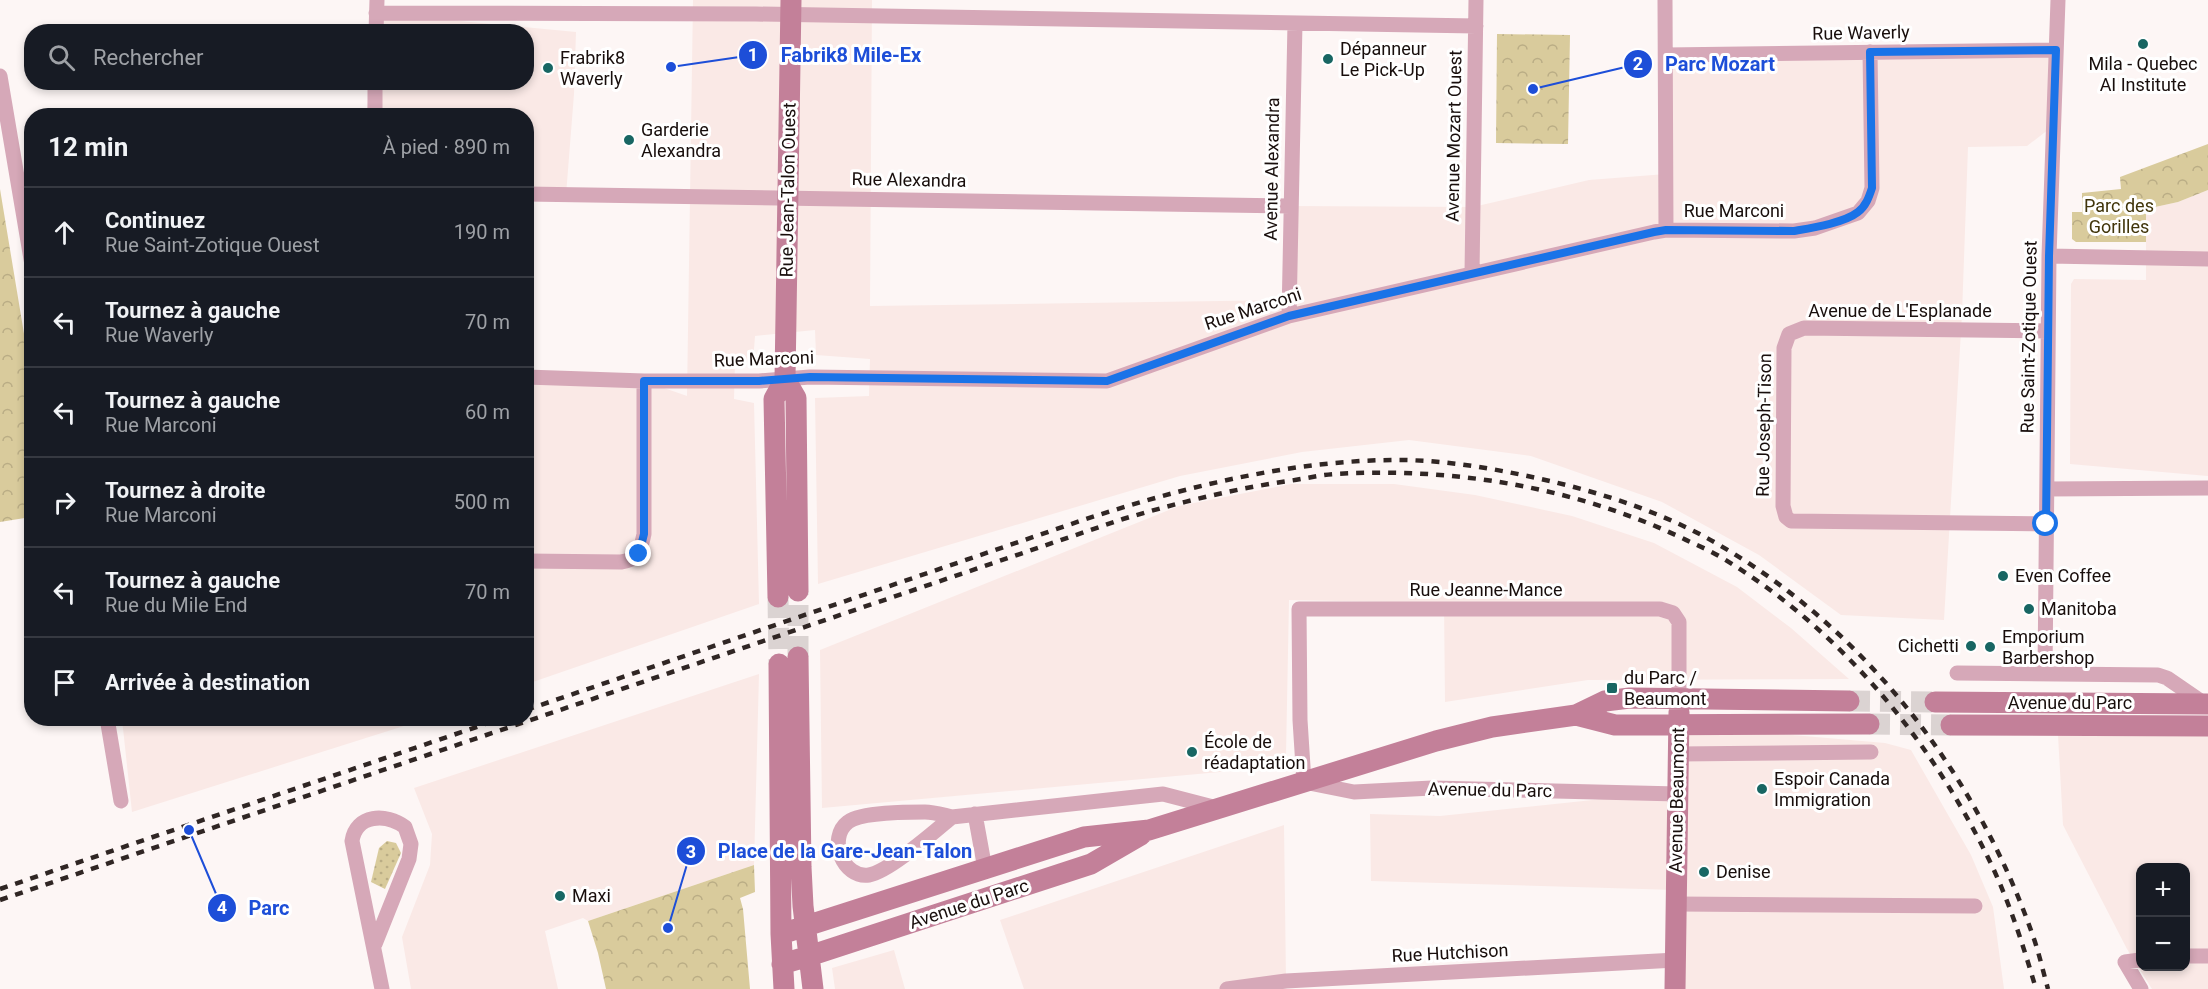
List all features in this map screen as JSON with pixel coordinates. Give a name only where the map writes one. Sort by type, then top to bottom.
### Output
[{"type":"main road","name":"Rue Jean-Talon Ouest","points":[[788,594],[774,399],[785,379],[791,7]]},
{"type":"main road","points":[[784,989],[781,934],[788,661],[805,927],[813,989]]},
{"type":"main road","name":"Avenue du Parc","points":[[781,934],[1084,837],[1149,830],[1468,732],[1576,715],[1605,701],[1630,698],[1849,701]]},
{"type":"main road","name":"Avenue Beaumont","points":[[1675,989],[1679,700]]},
{"type":"main road","name":"Avenue du Parc","points":[[1935,702],[2206,704]]},
{"type":"main road","name":"Avenue du Parc","points":[[1576,715],[1615,724],[1869,724]]},
{"type":"main road","name":"Avenue du Parc","points":[[1951,725],[2208,726]]},
{"type":"main road","name":"Avenue du Parc","points":[[782,963],[809,957],[1091,864],[1149,830]]},
{"type":"street","name":"Avenue Mozart Ouest","points":[[1472,273],[1476,0]]},
{"type":"street","points":[[1665,0],[1666,230]]},
{"type":"street","name":"Rue Saint-Zotique Ouest","points":[[2045,674],[2049,256],[2058,0]]},
{"type":"street","points":[[376,24],[376,6],[791,7],[1295,23],[1476,26]]},
{"type":"street","name":"Avenue Alexandra","points":[[1289,316],[1295,23]]},
{"type":"street","name":"Rue Waverly","points":[[1666,55],[2056,50]]},
{"type":"street","name":"Rue Marconi","points":[[534,377],[644,381],[810,377],[1107,381],[1289,316],[1666,230],[1794,231],[1832,223],[1858,213],[1868,201],[1872,188],[1870,52]]},
{"type":"street","points":[[0,76],[24,218]]},
{"type":"street","points":[[375,90],[375,108]]},
{"type":"street","name":"Rue Alexandra","points":[[534,194],[1291,206]]},
{"type":"street","points":[[2049,256],[2208,259]]},
{"type":"street","name":"Avenue de L'Esplanade","points":[[1789,334],[1804,328],[2048,332]]},
{"type":"street","name":"Rue Joseph-Tison","points":[[1789,334],[1784,348],[1783,506],[1786,517],[1798,522],[2046,524]]},
{"type":"street","points":[[534,561],[621,562],[631,560],[639,554],[644,534],[644,381]]},
{"type":"street","points":[[2046,489],[2208,488]]},
{"type":"street","name":"Rue Jeanne-Mance","points":[[1304,782],[1300,720],[1299,609],[1660,609],[1673,613]]},
{"type":"street","name":"Avenue Beaumont","points":[[1673,613],[1679,622],[1679,700]]},
{"type":"street","name":"Avenue du Parc","points":[[1957,673],[2158,675],[2167,678],[2206,704]]},
{"type":"street","points":[[108,726],[121,801]]},
{"type":"street","points":[[1679,754],[1871,752]]},
{"type":"street","name":"Avenue du Parc","points":[[1304,782],[1354,792],[1432,788],[1678,794]]},
{"type":"street","points":[[952,817],[894,862],[869,875],[853,870],[845,864],[840,854],[840,833],[847,823],[860,816],[926,812],[952,817],[1163,794],[1216,808]]},
{"type":"street","points":[[975,814],[985,869]]},
{"type":"street","points":[[375,944],[409,859],[411,844],[405,826],[389,817],[368,820],[358,826],[352,842],[375,944],[382,989]]},
{"type":"street","points":[[1676,904],[1975,906]]},
{"type":"street","points":[[2190,956],[2208,956]]},
{"type":"street","name":"Rue Hutchison","points":[[1227,989],[1286,981],[1676,960]]},
{"type":"street","points":[[2133,961],[2141,989]]},
{"type":"shaded area","points":[[693,0],[872,0],[870,306],[1289,300],[1291,206],[1473,207],[1589,180],[1666,174],[1666,55],[2056,50],[2053,126],[2027,146],[1968,147],[1962,314],[1944,620],[1841,615],[1759,555],[1662,502],[1531,456],[1409,440],[1302,452],[1180,476],[818,584],[815,398],[869,396],[870,359],[816,355],[815,330],[755,336],[753,362],[735,362],[734,399],[754,403],[759,604],[534,682],[534,377],[644,381],[687,396]]},
{"type":"shaded area","points":[[376,13],[492,24],[375,24]]},
{"type":"shaded area","points":[[534,28],[576,32],[574,94],[566,195],[534,194],[534,108],[367,108],[369,90],[534,90]]},
{"type":"shaded area","points":[[2208,190],[2208,476],[2070,464],[2071,284],[2074,279],[2146,280],[2146,209],[2178,202]]},
{"type":"shaded area","points":[[1291,484],[1394,484],[1475,495],[1572,516],[1654,543],[1737,587],[1791,628],[1849,679],[1588,680],[1445,702],[1444,603],[1289,600],[1286,755],[1280,760],[1231,771],[822,808],[820,650],[1179,506]]},
{"type":"shaded area","points":[[759,674],[754,865],[588,921],[583,918],[545,931],[558,989],[411,989],[402,937],[430,865],[432,834],[414,788]]},
{"type":"shaded area","points":[[2208,724],[2208,989],[2152,989],[2141,971],[2190,971],[2190,863],[2136,863],[2136,963],[2063,825],[2058,735]]},
{"type":"shaded area","points":[[1678,725],[1885,743],[1911,750],[1971,855],[1993,907],[2004,989],[1677,989],[1676,890],[1371,881],[1370,814],[1440,816],[1659,793],[1677,794]]},
{"type":"shaded area","points":[[123,726],[404,726],[132,812]]},
{"type":"shaded area","points":[[1284,825],[1286,981],[1227,989],[1024,989],[1000,920]]},
{"type":"shaded area","points":[[894,950],[905,989],[835,989],[832,968]]},
{"type":"green space","points":[[1497,34],[1570,35],[1568,144],[1496,143]]},
{"type":"green space","name":"Parc des Gorilles","points":[[2208,144],[2208,190],[2178,202],[2146,209],[2146,242],[2076,242],[2072,239],[2072,212],[2082,212],[2082,193],[2121,189],[2120,177]]},
{"type":"green space","points":[[0,189],[24,334],[24,518],[0,522]]},
{"type":"green space","points":[[387,841],[396,843],[401,853],[385,889],[371,882],[379,848]]},
{"type":"green space","points":[[754,865],[755,892],[740,898],[750,989],[606,989],[588,921]]},
{"type":"tunnel","points":[[798,591],[798,657]]},
{"type":"tunnel","points":[[778,597],[779,664]]},
{"type":"tunnel","points":[[1849,701],[1935,702]]},
{"type":"tunnel","points":[[1869,724],[1951,725]]},
{"type":"railway","points":[[534,707],[1086,519],[1203,486],[1283,470],[1364,461],[1422,461],[1496,470],[1594,493],[1638,507],[1681,525],[1721,546],[1774,581],[1824,621],[1870,665],[1911,713],[1948,765],[1981,820],[2010,877],[2033,936],[2048,989]]},
{"type":"railway","points":[[534,719],[1123,519],[1184,502],[1267,484],[1335,474],[1424,474],[1513,484],[1556,493],[1641,520],[1719,556],[1763,585],[1804,617],[1843,653],[1879,691],[1912,732],[1969,821],[2000,883],[2036,989]]},
{"type":"railway","points":[[0,889],[479,726]]},
{"type":"railway","points":[[0,900],[513,726]]},
{"type":"place","name":"Mila - Quebec AI Institute","points":[[2143,44]]},
{"type":"place","name":"Dépanneur Le Pick-Up","points":[[1328,59]]},
{"type":"place","name":"Fabrik8 Mile-Ex","points":[[671,67]]},
{"type":"place","name":"Frabrik8 Waverly","points":[[548,68]]},
{"type":"place","name":"Parc Mozart","points":[[1533,89]]},
{"type":"place","name":"Garderie Alexandra","points":[[629,140]]},
{"type":"place","name":"Even Coffee","points":[[2003,576]]},
{"type":"place","name":"Manitoba","points":[[2029,609]]},
{"type":"place","name":"Cichetti","points":[[1971,646]]},
{"type":"place","name":"Emporium Barbershop","points":[[1990,647]]},
{"type":"place","name":"du Parc / Beaumont","points":[[1612,688]]},
{"type":"place","name":"École de réadaptation","points":[[1192,752]]},
{"type":"place","name":"Espoir Canada Immigration","points":[[1762,789]]},
{"type":"place","name":"Parc","points":[[189,830]]},
{"type":"place","name":"Denise","points":[[1704,872]]},
{"type":"place","name":"Maxi","points":[[560,896]]},
{"type":"place","name":"Place de la Gare-Jean-Talon","points":[[668,928]]},
{"type":"route","points":[[639,554],[644,534],[644,381],[759,381],[810,377],[1107,381],[1289,316],[1654,232],[1666,230],[1794,231],[1815,228],[1858,213],[1868,201],[1872,188],[1870,52],[2056,50],[2049,256],[2046,524]]}]
